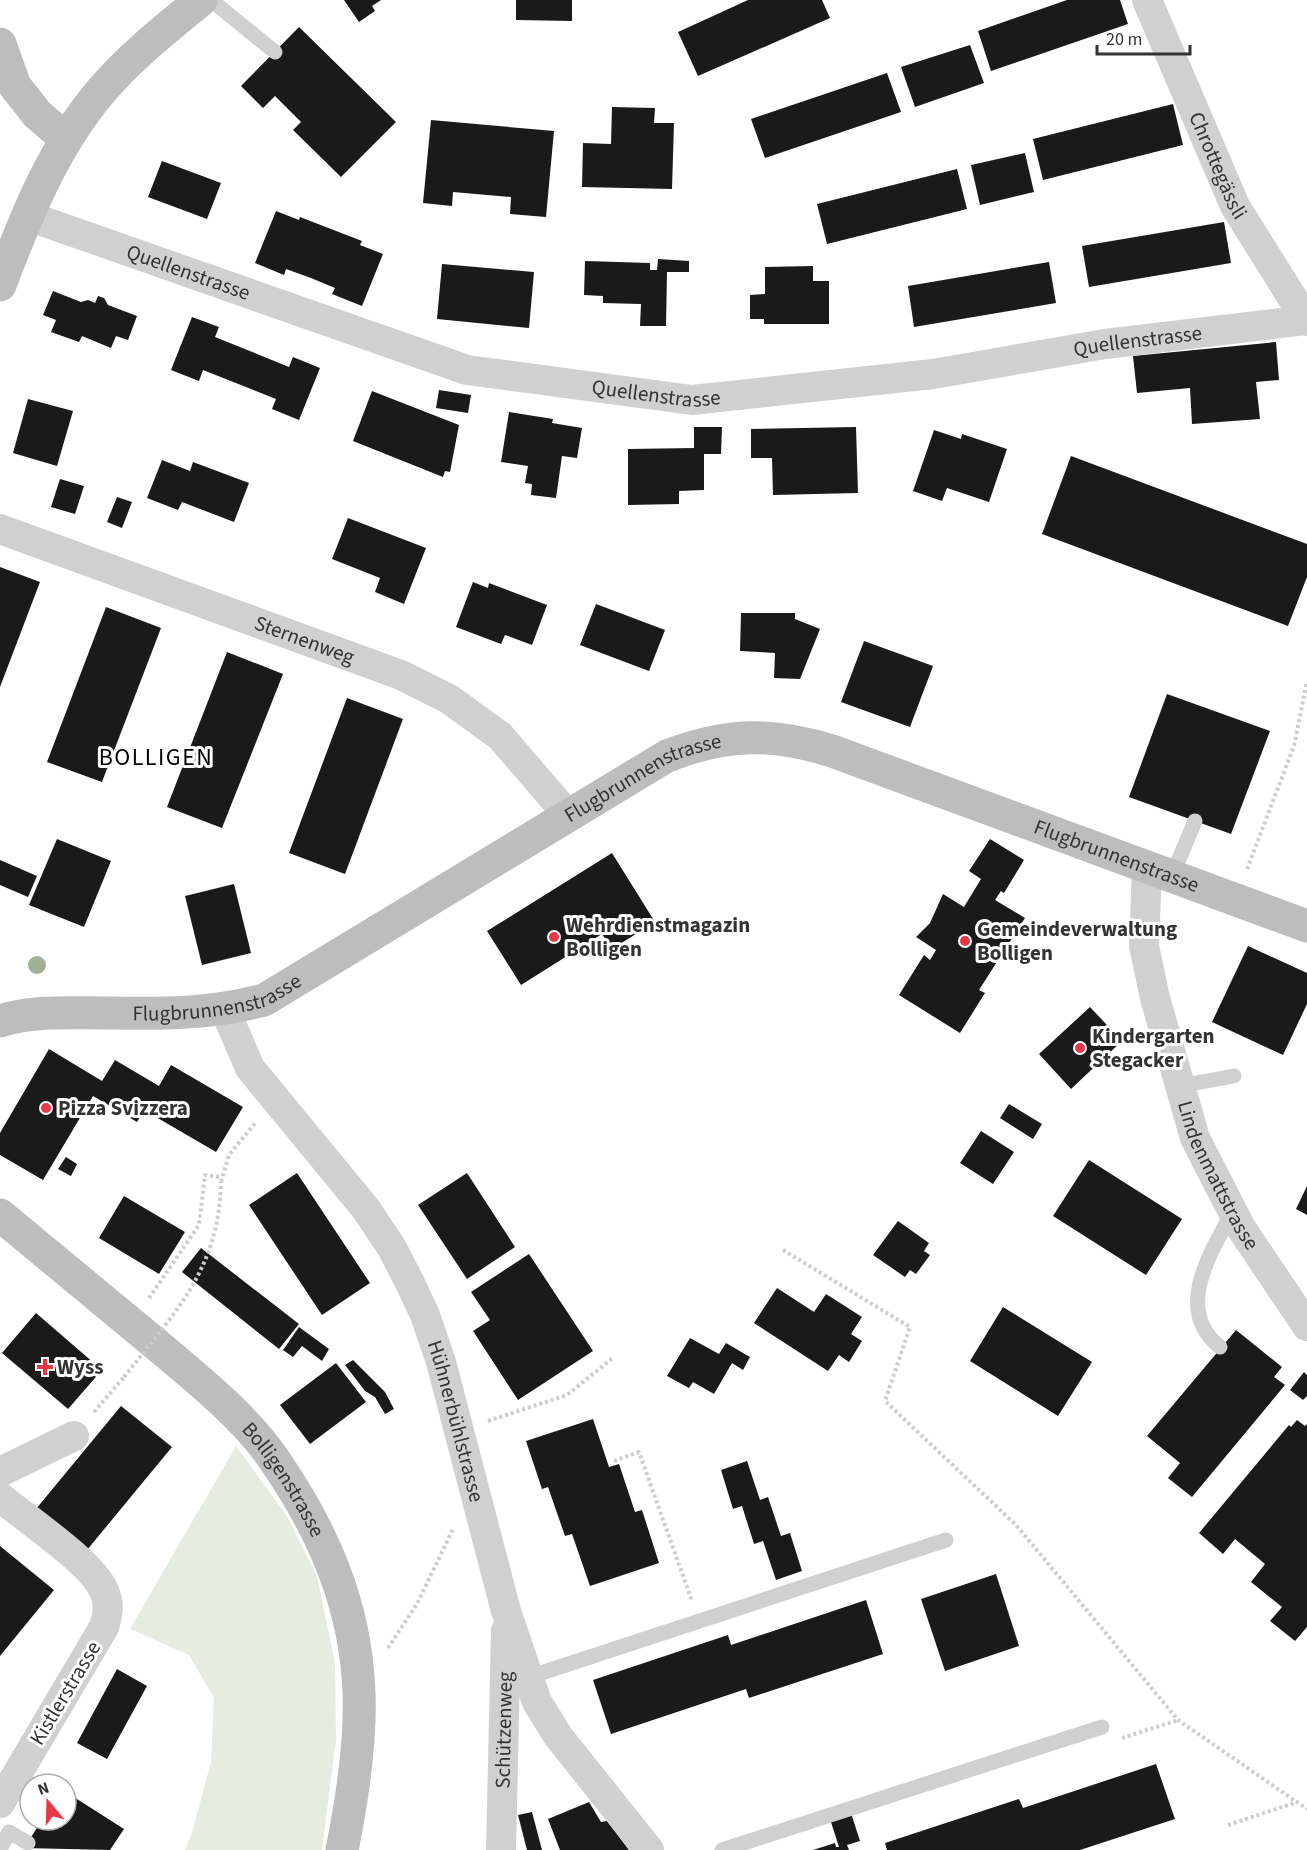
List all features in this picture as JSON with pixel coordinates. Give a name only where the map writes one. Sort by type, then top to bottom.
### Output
[{"type":"street","points":[[0,285],[28,216],[66,139],[118,73],[201,0]]},
{"type":"street","name":"Chrottegässli","points":[[1147,0],[1235,206],[1307,321]]},
{"type":"street","points":[[0,44],[15,86],[37,114],[66,139]]},
{"type":"street","name":"Quellenstrasse","points":[[28,216],[467,369],[692,400],[933,374],[977,357],[1307,321]]},
{"type":"street","name":"Sternenweg","points":[[0,529],[402,675],[428,687],[500,736],[568,815]]},
{"type":"street","name":"Flugbrunnenstrasse","points":[[0,1020],[63,1012],[156,1014],[225,1010],[264,999],[287,988],[667,756],[693,746],[733,738],[779,737],[832,751],[1307,926]]},
{"type":"street","name":"Lindenmattstrasse","points":[[1160,872],[1144,946],[1155,998],[1195,1138],[1233,1212],[1307,1326]]},
{"type":"street","name":"Hühnerbühlstrasse","points":[[225,1010],[250,1068],[277,1104],[366,1209],[392,1248],[425,1315],[459,1431],[506,1611],[537,1701],[558,1736],[649,1850]]},
{"type":"street","name":"Bolligenstrasse","points":[[0,1215],[212,1392],[272,1457],[325,1544],[345,1599],[354,1643],[359,1691],[359,1718],[342,1850]]},
{"type":"street","points":[[0,1472],[74,1436]]},
{"type":"street","name":"Kistlerstrasse","points":[[0,1803],[104,1628],[109,1607],[98,1579],[7,1503]]},
{"type":"street","name":"Schützenweg","points":[[501,1850],[506,1611]]},
{"type":"lane","points":[[211,0],[274,52]]},
{"type":"lane","points":[[1160,872],[1195,820]]},
{"type":"lane","points":[[1180,1086],[1234,1076]]},
{"type":"lane","points":[[1220,1347],[1212,1341],[1197,1316],[1202,1269],[1233,1212]]},
{"type":"lane","points":[[529,1677],[946,1540]]},
{"type":"lane","points":[[722,1850],[1101,1727]]},
{"type":"lane","points":[[0,1849],[9,1832],[28,1843]]},
{"type":"path","points":[[1234,901],[1294,747],[1307,681]]},
{"type":"path","points":[[74,1436],[186,1299],[199,1278],[214,1232],[224,1164],[238,1142],[277,1104]]},
{"type":"path","points":[[131,1324],[199,1225],[205,1175],[221,1180]]},
{"type":"path","points":[[783,1250],[910,1327],[885,1401],[1016,1525],[1178,1720],[1307,1809]]},
{"type":"path","points":[[459,1431],[567,1395],[614,1357]]},
{"type":"path","points":[[614,1461],[639,1452],[692,1602]]},
{"type":"path","points":[[359,1691],[417,1604],[456,1522]]},
{"type":"path","points":[[1101,1727],[1108,1743],[1178,1720]]},
{"type":"path","points":[[1302,1805],[1307,1800]]},
{"type":"path","points":[[1228,1825],[1296,1802]]},
{"type":"shaded area","points":[[236,1446],[287,1516],[317,1576],[335,1663],[336,1740],[322,1850],[185,1850],[192,1833],[211,1762],[214,1698],[189,1655],[130,1629]]},
{"type":"building","points":[[344,0],[381,0],[372,6],[375,11],[359,22]]},
{"type":"building","points":[[516,0],[572,0],[572,21],[516,20]]},
{"type":"building","points":[[748,0],[822,0],[830,18],[698,76],[678,32]]},
{"type":"building","points":[[1067,0],[1120,0],[1128,24],[991,71],[978,31]]},
{"type":"building","points":[[299,27],[396,122],[341,177],[293,130],[301,122],[275,96],[263,108],[241,86]]},
{"type":"building","points":[[970,45],[984,83],[915,107],[901,67]]},
{"type":"building","points":[[887,73],[901,112],[765,158],[751,119]]},
{"type":"building","points":[[1173,104],[1183,145],[1043,180],[1033,139]]},
{"type":"building","points":[[612,107],[655,108],[654,123],[674,123],[672,189],[582,187],[583,143],[611,144]]},
{"type":"building","points":[[431,120],[554,131],[546,217],[510,214],[511,197],[453,192],[452,206],[423,203]]},
{"type":"building","points":[[1025,153],[1034,192],[980,205],[971,165]]},
{"type":"building","points":[[162,161],[221,183],[207,219],[148,197]]},
{"type":"building","points":[[957,169],[967,209],[827,244],[817,204]]},
{"type":"building","points":[[276,211],[299,220],[300,217],[362,241],[360,245],[383,254],[362,306],[332,294],[335,288],[311,278],[286,269],[284,275],[255,263]]},
{"type":"building","points":[[1224,222],[1231,263],[1089,287],[1082,246]]},
{"type":"building","points":[[658,259],[689,261],[689,272],[667,272],[666,326],[640,326],[641,304],[603,303],[603,296],[584,295],[585,261],[650,263],[650,270],[657,270]]},
{"type":"building","points":[[1049,262],[1056,303],[914,327],[908,286]]},
{"type":"building","points":[[442,264],[534,272],[529,328],[437,319]]},
{"type":"building","points":[[813,266],[813,281],[829,281],[829,324],[764,324],[764,319],[750,319],[750,295],[765,294],[765,267]]},
{"type":"building","points":[[53,291],[81,302],[88,300],[95,303],[98,296],[104,298],[108,305],[137,316],[128,340],[116,336],[111,348],[82,336],[79,342],[51,332],[56,320],[43,315]]},
{"type":"building","points":[[192,317],[219,327],[215,337],[289,367],[293,357],[320,368],[299,420],[272,409],[276,399],[203,370],[199,381],[171,370]]},
{"type":"building","points":[[1276,342],[1279,380],[1256,382],[1260,419],[1192,424],[1190,388],[1137,393],[1133,356]]},
{"type":"building","points":[[439,390],[471,395],[468,413],[436,408]]},
{"type":"building","points":[[372,391],[459,425],[450,472],[445,471],[443,477],[353,441]]},
{"type":"building","points":[[28,399],[73,411],[57,466],[13,453]]},
{"type":"building","points":[[509,412],[553,419],[552,423],[582,428],[577,458],[562,456],[556,498],[531,495],[532,484],[525,483],[528,466],[501,462]]},
{"type":"building","points":[[694,427],[722,427],[721,454],[704,454],[704,490],[679,491],[679,504],[628,505],[628,449],[694,448]]},
{"type":"building","points":[[856,427],[858,493],[773,495],[772,458],[751,458],[751,429]]},
{"type":"building","points":[[934,430],[961,439],[962,434],[1007,449],[989,502],[947,488],[942,501],[913,491]]},
{"type":"building","points":[[1071,456],[1307,544],[1307,577],[1288,626],[1042,534]]},
{"type":"building","points":[[162,460],[190,471],[193,462],[249,483],[234,522],[182,502],[178,510],[147,498]]},
{"type":"building","points":[[60,479],[84,486],[75,514],[51,507]]},
{"type":"building","points":[[117,497],[132,502],[122,528],[107,522]]},
{"type":"building","points":[[348,518],[426,548],[404,604],[375,592],[380,578],[332,559]]},
{"type":"building","points":[[0,567],[40,582],[0,687]]},
{"type":"building","points":[[473,582],[488,588],[489,583],[547,605],[532,645],[505,635],[501,644],[456,627]]},
{"type":"building","points":[[596,604],[665,630],[649,671],[580,645]]},
{"type":"building","points":[[106,607],[161,628],[102,782],[47,762]]},
{"type":"building","points":[[741,613],[795,613],[795,619],[820,629],[800,679],[774,678],[775,653],[740,651]]},
{"type":"building","points":[[864,641],[933,666],[910,727],[841,702]]},
{"type":"building","points":[[227,652],[283,674],[222,828],[167,807]]},
{"type":"building","points":[[1167,694],[1270,731],[1231,834],[1129,797]]},
{"type":"building","points":[[347,698],[403,719],[345,874],[289,853]]},
{"type":"building","points":[[57,839],[111,861],[84,927],[29,905]]},
{"type":"building","name":"Gemeindeverwaltung Bolligen","points":[[990,839],[1024,860],[1004,893],[1001,891],[995,900],[1025,918],[979,990],[985,993],[960,1033],[899,995],[924,955],[930,960],[936,950],[916,937],[930,923],[943,894],[964,907],[981,879],[969,871]]},
{"type":"building","points":[[612,853],[655,922],[612,949],[602,934],[521,985],[487,931]]},
{"type":"building","points":[[0,860],[37,876],[28,897],[0,885]]},
{"type":"building","points":[[234,884],[251,953],[202,965],[185,896]]},
{"type":"building","points":[[1248,946],[1307,973],[1307,1004],[1283,1055],[1212,1022]]},
{"type":"building","name":"Kindergarten Stegacker","points":[[1090,1007],[1122,1041],[1071,1089],[1039,1054]]},
{"type":"building","points":[[49,1049],[102,1081],[115,1060],[159,1086],[171,1065],[243,1107],[216,1152],[144,1110],[137,1122],[93,1096],[43,1180],[0,1155],[0,1133]]},
{"type":"building","points":[[1009,1104],[1042,1124],[1033,1139],[1000,1118]]},
{"type":"building","points":[[981,1131],[1014,1152],[993,1184],[960,1163]]},
{"type":"building","points":[[66,1157],[77,1164],[71,1176],[58,1169]]},
{"type":"building","points":[[1089,1160],[1182,1219],[1146,1275],[1053,1216]]},
{"type":"building","points":[[297,1173],[370,1283],[322,1315],[249,1205]]},
{"type":"building","points":[[467,1173],[515,1247],[467,1279],[418,1205]]},
{"type":"building","points":[[1307,1186],[1307,1215],[1296,1209]]},
{"type":"building","points":[[124,1196],[185,1232],[159,1274],[99,1238]]},
{"type":"building","points":[[898,1221],[929,1243],[924,1251],[930,1255],[916,1274],[910,1270],[905,1277],[873,1255]]},
{"type":"building","points":[[201,1248],[299,1324],[279,1349],[182,1272]]},
{"type":"building","points":[[529,1254],[593,1351],[518,1400],[473,1331],[490,1320],[471,1292]]},
{"type":"building","points":[[777,1288],[814,1312],[826,1294],[862,1317],[851,1334],[862,1341],[849,1362],[839,1355],[828,1371],[754,1323]]},
{"type":"building","points":[[1003,1307],[1092,1362],[1058,1416],[970,1361]]},
{"type":"building","points":[[36,1313],[102,1370],[68,1409],[2,1353]]},
{"type":"building","points":[[299,1327],[329,1349],[322,1361],[302,1346],[293,1357],[283,1350]]},
{"type":"building","points":[[1236,1330],[1282,1367],[1274,1377],[1285,1385],[1192,1497],[1168,1478],[1180,1463],[1147,1436]]},
{"type":"building","points":[[690,1338],[719,1354],[726,1343],[750,1357],[743,1370],[732,1363],[714,1394],[693,1382],[689,1388],[667,1376]]},
{"type":"building","points":[[353,1360],[385,1392],[394,1409],[385,1414],[375,1397],[365,1391],[345,1365]]},
{"type":"building","points":[[336,1363],[366,1402],[310,1444],[280,1405]]},
{"type":"building","points":[[1304,1372],[1307,1375],[1307,1396],[1303,1400],[1290,1390]]},
{"type":"building","points":[[121,1406],[172,1447],[87,1550],[36,1509]]},
{"type":"building","points":[[593,1419],[609,1467],[619,1464],[635,1512],[642,1510],[659,1563],[590,1586],[572,1534],[565,1536],[548,1487],[542,1489],[526,1441]]},
{"type":"building","points":[[1297,1420],[1305,1426],[1307,1424],[1307,1627],[1295,1641],[1270,1621],[1282,1607],[1251,1582],[1265,1564],[1235,1539],[1223,1554],[1199,1533],[1289,1425],[1291,1427]]},
{"type":"building","points":[[747,1461],[760,1500],[768,1497],[781,1536],[790,1533],[802,1571],[776,1580],[763,1541],[754,1544],[742,1506],[733,1509],[721,1470]]},
{"type":"building","points":[[0,1546],[54,1590],[0,1656]]},
{"type":"building","points":[[996,1574],[1019,1646],[945,1671],[921,1599]]},
{"type":"building","points":[[866,1600],[883,1654],[749,1698],[746,1689],[611,1734],[593,1680],[728,1635],[731,1645]]},
{"type":"building","points":[[117,1669],[147,1686],[107,1759],[77,1743]]},
{"type":"building","points":[[1156,1764],[1175,1819],[1080,1850],[887,1850],[885,1843],[1019,1799],[1023,1808]]},
{"type":"building","points":[[78,1800],[124,1829],[110,1850],[24,1848],[34,1832],[78,1832]]},
{"type":"building","points":[[589,1802],[601,1822],[607,1821],[629,1850],[560,1850],[548,1819]]},
{"type":"building","points":[[532,1812],[542,1850],[527,1850],[518,1815]]},
{"type":"building","points":[[851,1813],[860,1841],[847,1845],[849,1850],[813,1850],[835,1843],[836,1847],[839,1847],[830,1819]]},
{"type":"place","name":"Wehrdienstmagazin Bolligen","points":[[554,937]]},
{"type":"place","name":"Gemeindeverwaltung Bolligen","points":[[965,941]]},
{"type":"place","name":"Kindergarten Stegacker","points":[[1080,1048]]},
{"type":"place","name":"Pizza Svizzera","points":[[46,1108]]},
{"type":"place","name":"Wyss","points":[[45,1367]]},
{"type":"district","name":"BOLLIGEN","points":[[156,757]]}]
